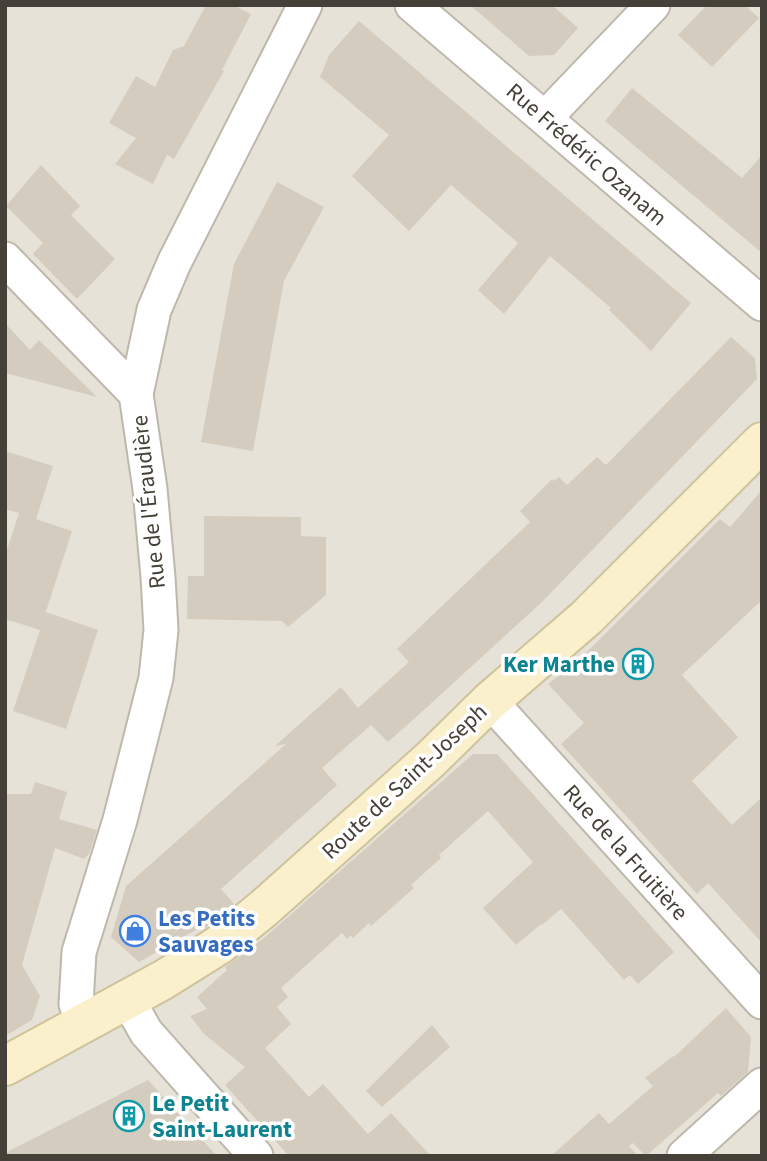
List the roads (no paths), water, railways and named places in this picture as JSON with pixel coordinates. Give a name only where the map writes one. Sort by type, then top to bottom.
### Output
[{"type":"street","name":"Rue de l'Éraudière","points":[[83,1024],[76,1004],[79,952],[134,767],[156,678],[161,630],[150,489],[136,394],[154,310],[174,263],[304,5]]},
{"type":"street","name":"Rue Frédéric Ozanam","points":[[412,5],[762,304]]},
{"type":"street","points":[[545,118],[653,5]]},
{"type":"street","points":[[5,259],[136,394]]},
{"type":"street","name":"Route de Saint-Joseph","points":[[5,1066],[128,1000],[219,946],[586,618],[762,442]]},
{"type":"street","name":"Rue de la Fruitière","points":[[490,701],[762,1002]]},
{"type":"street","points":[[128,1000],[146,1032],[256,1156]]},
{"type":"street","points":[[684,1156],[762,1085]]},
{"type":"place","name":"Ker Marthe","points":[[638,664]]},
{"type":"place","name":"Les Petits Sauvages","points":[[135,931]]},
{"type":"place","name":"Le Petit Saint-Laurent","points":[[129,1116]]}]
